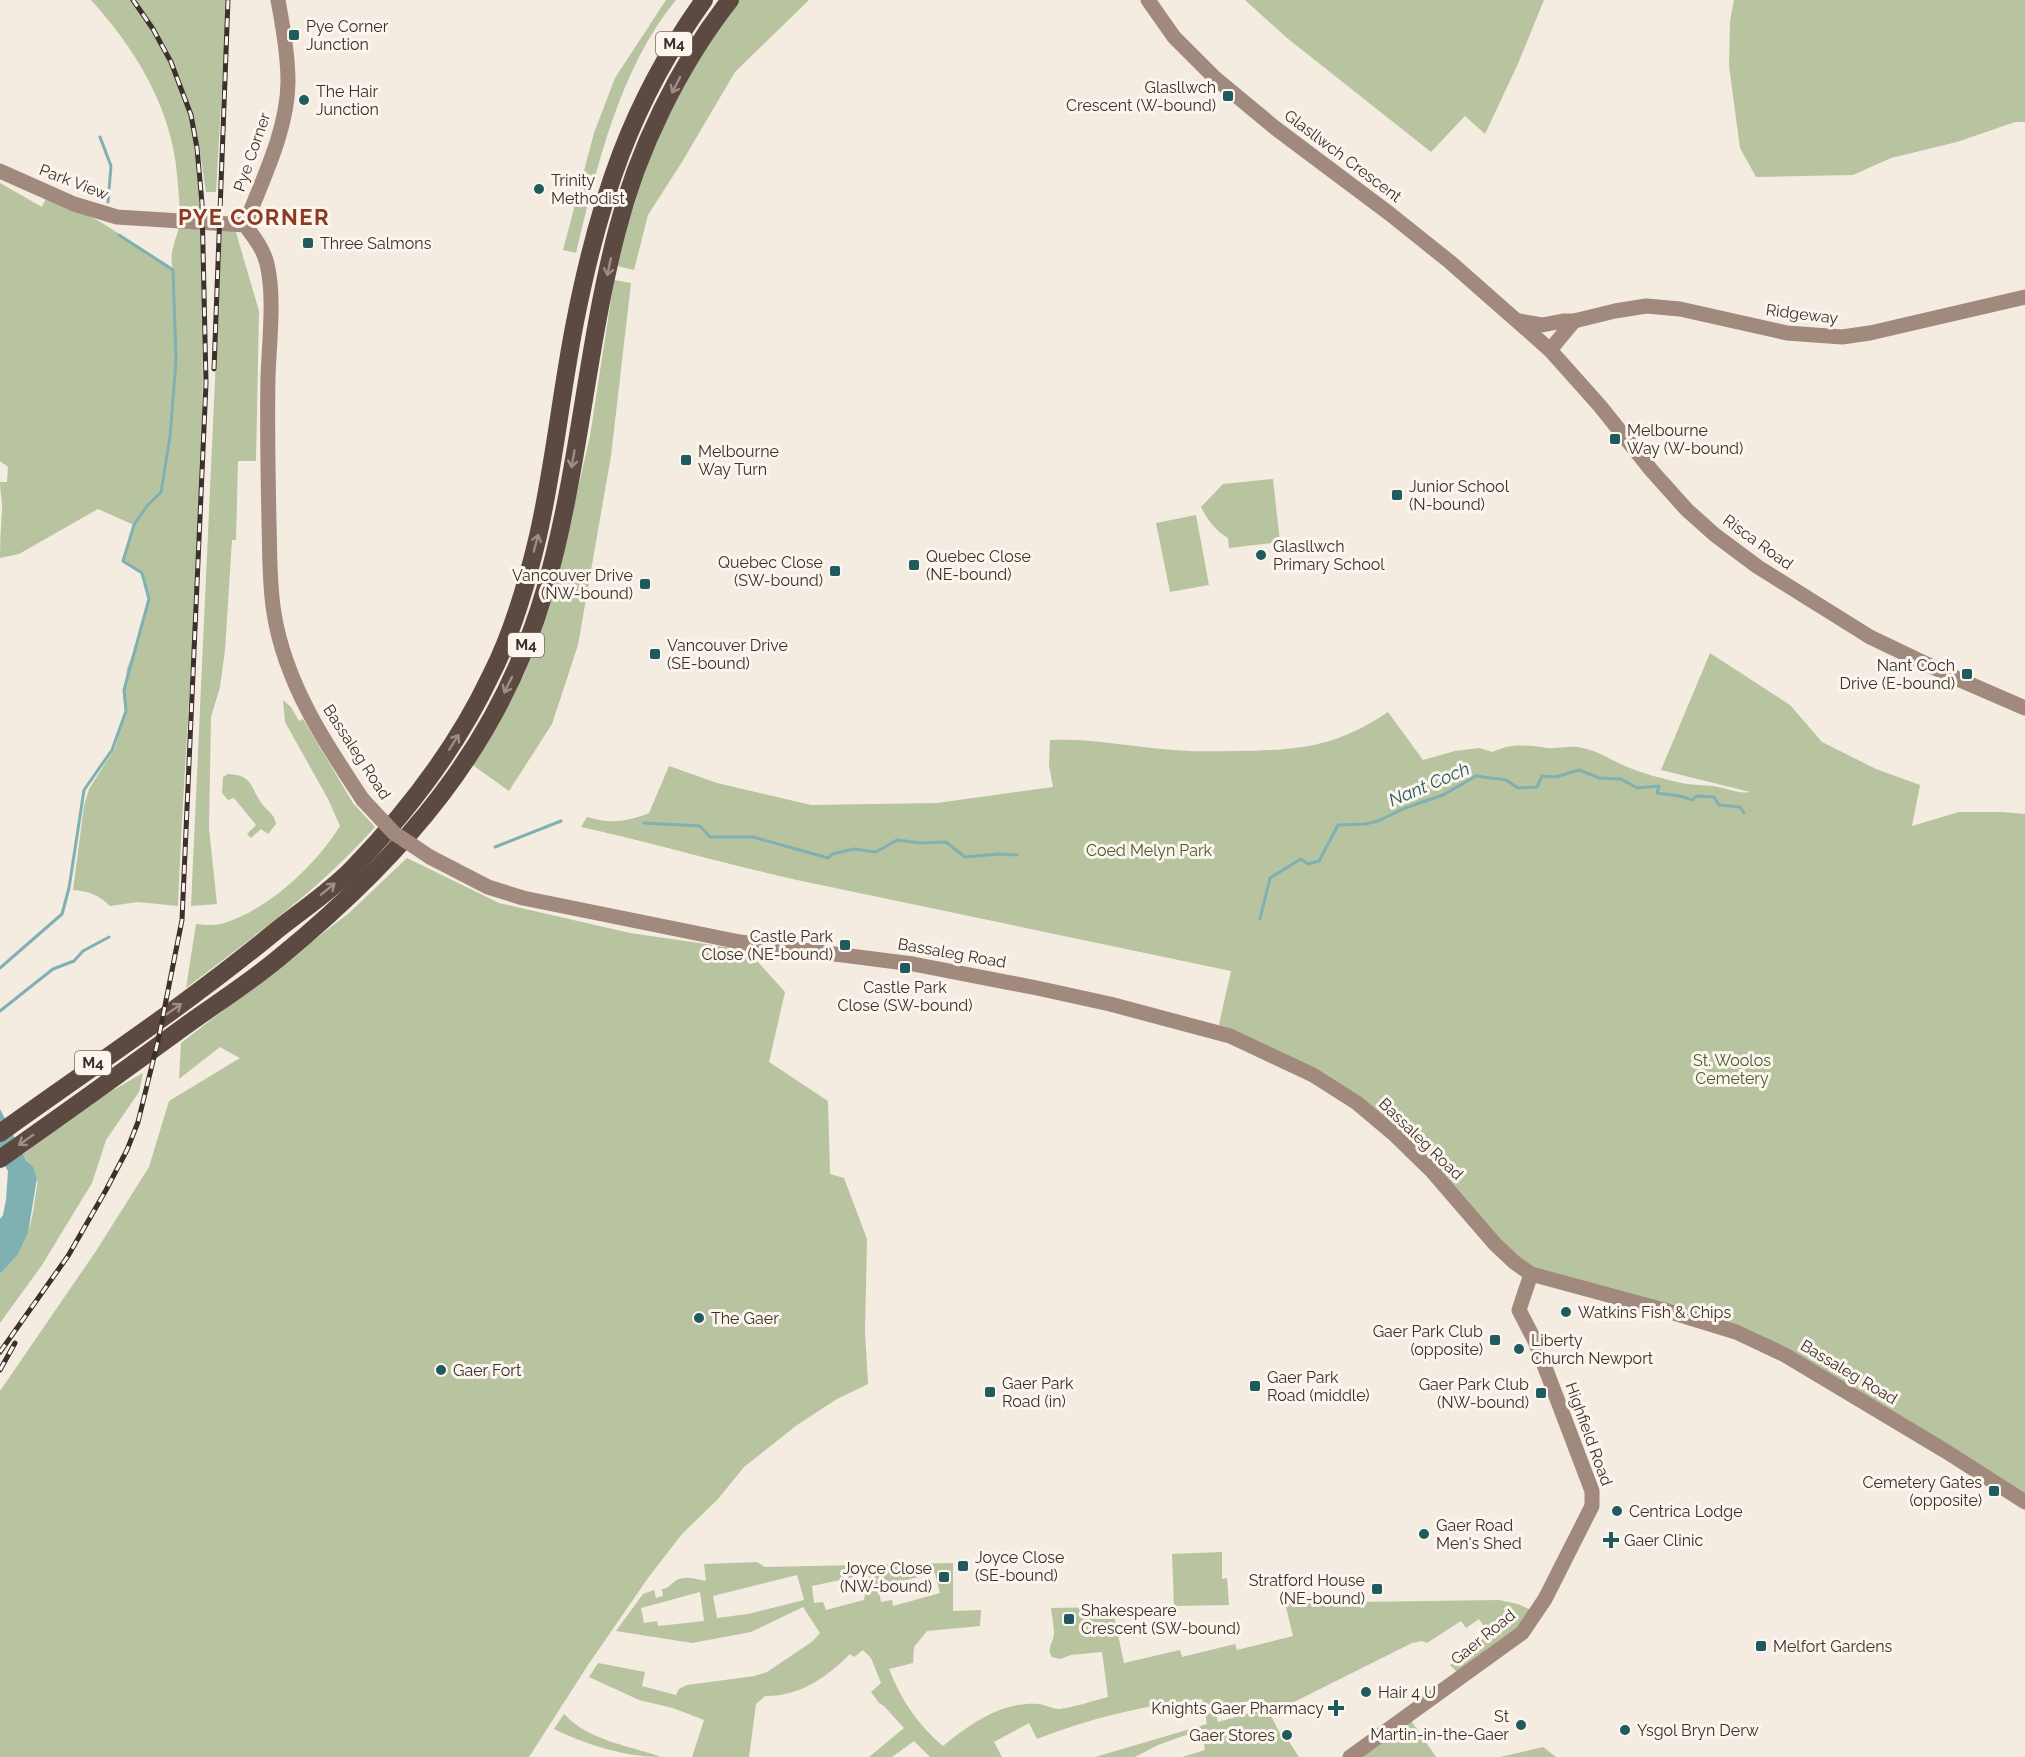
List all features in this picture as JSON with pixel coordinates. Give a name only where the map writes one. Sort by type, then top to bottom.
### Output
[{"type":"highway","points":[[647,91],[673,30],[693,0]]},
{"type":"highway","name":"M4","points":[[0,1125],[98,1065],[239,962],[351,871],[415,797],[454,742],[492,675],[516,616],[538,536],[575,324],[595,232],[617,162],[647,91],[684,27],[704,0]]},
{"type":"highway","name":"M4","points":[[0,1159],[278,959],[365,883],[436,804],[488,727],[530,638],[545,589],[563,514],[605,284],[617,230],[633,180],[644,149],[680,76],[730,0]]},
{"type":"highway","name":"M4","points":[[0,1132],[39,1101]]},
{"type":"street","name":"Pye Corner","points":[[245,225],[282,124],[288,85],[287,52],[278,0]]},
{"type":"street","name":"Glasllwch Crescent","points":[[1148,0],[1174,37],[1215,78],[1274,127],[1391,214],[1522,325]]},
{"type":"street","name":"Park View","points":[[0,171],[74,204],[117,217],[245,225]]},
{"type":"street","name":"Bassaleg Road","points":[[245,225],[257,240],[267,262],[271,287],[267,432],[270,586],[274,615],[289,670],[326,744],[363,800],[394,833],[430,857],[488,887],[523,898],[740,942],[914,964],[1026,985],[1110,1004],[1230,1036],[1313,1075],[1357,1104],[1395,1135],[1431,1170],[1495,1244],[1514,1262],[1532,1274],[1736,1332],[1775,1350],[1947,1452],[2025,1502]]},
{"type":"street","name":"Ridgeway","points":[[1522,325],[1574,321],[1615,310],[1646,306],[1680,309],[1787,333],[1842,337],[1870,333],[2025,297]]},
{"type":"street","points":[[1550,350],[1574,321]]},
{"type":"street","name":"Risca Road","points":[[1522,325],[1550,350],[1652,471],[1687,510],[1715,535],[1758,567],[1870,637],[2025,708]]},
{"type":"street","name":"Highfield Road","points":[[1532,1274],[1519,1310],[1535,1341],[1592,1491],[1592,1506]]},
{"type":"street","name":"Gaer Road","points":[[1350,1757],[1522,1633],[1545,1599],[1592,1506]]},
{"type":"green space","points":[[91,0],[131,0],[141,12],[173,69],[189,115],[198,160],[202,230],[203,376],[199,527],[178,906],[138,902],[110,906],[93,894],[73,890],[84,806],[89,789],[115,748],[126,711],[124,690],[127,669],[141,632],[149,599],[142,573],[123,561],[134,525],[98,509],[19,554],[0,558],[2,507],[0,482],[7,482],[8,467],[0,461],[0,183],[42,207],[47,196],[99,221],[173,268],[172,255],[180,215],[176,165],[165,119],[157,97],[134,56],[121,36]]},
{"type":"green space","points":[[134,0],[227,0],[216,192],[206,192],[194,124],[176,69],[162,40]]},
{"type":"green space","points":[[666,0],[676,0],[656,27],[640,56],[612,120],[576,253],[563,250],[594,133],[615,78]]},
{"type":"green space","points":[[739,0],[809,0],[735,72],[648,215],[634,270],[613,265],[639,182],[673,103],[705,45]]},
{"type":"green space","points":[[1245,0],[1544,0],[1517,66],[1485,134],[1465,116],[1431,152],[1287,38]]},
{"type":"green space","points":[[1734,0],[2025,0],[2025,122],[2015,122],[1957,142],[1891,158],[1853,175],[1756,177],[1740,148],[1729,66],[1730,21]]},
{"type":"green space","points":[[222,227],[235,229],[259,311],[256,461],[238,461],[236,540],[232,540],[225,650],[220,687],[211,717],[209,828],[217,904],[191,906]]},
{"type":"green space","points":[[614,280],[631,283],[611,456],[578,645],[552,724],[509,791],[467,761],[523,677],[555,589],[590,436]]},
{"type":"green space","points":[[1273,479],[1280,542],[1229,548],[1228,538],[1212,525],[1201,507],[1223,484]]},
{"type":"green space","points":[[1196,515],[1209,585],[1170,592],[1156,523]]},
{"type":"green space","name":"St. Woolos Cemetery","points":[[1710,653],[1790,705],[1822,742],[1876,769],[1920,785],[1912,826],[1959,812],[2025,814],[2025,1502],[1785,1355],[1531,1274],[1357,1103],[1217,1033],[1231,971],[797,880],[581,827],[587,817],[618,821],[649,813],[669,766],[717,783],[811,805],[937,803],[1053,787],[1049,765],[1050,740],[1097,741],[1189,751],[1279,750],[1333,740],[1369,724],[1388,712],[1423,760],[1455,751],[1479,748],[1493,752],[1519,745],[1552,748],[1578,747],[1594,751],[1637,771],[1664,779],[1750,792],[1661,770]]},
{"type":"green space","points":[[283,700],[291,707],[299,721],[303,719],[353,803],[375,827],[354,850],[308,892],[186,988],[196,924],[224,923],[258,908],[304,871],[340,826],[328,799],[285,722]]},
{"type":"green space","points":[[228,774],[247,780],[272,815],[276,824],[268,834],[261,829],[251,838],[247,834],[256,825],[234,798],[228,800],[222,793],[223,777]]},
{"type":"green space","name":"Gaer Fort","points":[[407,858],[499,903],[630,933],[747,950],[785,992],[769,1062],[828,1101],[830,1174],[844,1178],[867,1239],[865,1332],[868,1384],[837,1399],[797,1425],[744,1467],[718,1499],[682,1534],[648,1578],[588,1665],[529,1757],[0,1757],[0,1391],[96,1251],[149,1167],[169,1101],[240,1058],[220,1047],[179,1079],[181,1043],[349,913]]},
{"type":"green space","points":[[143,1073],[139,1092],[106,1140],[92,1183],[42,1265],[0,1323],[0,1274],[21,1248],[25,1239],[37,1188],[35,1172],[23,1154],[108,1093]]},
{"type":"green space","points":[[1222,1552],[1222,1579],[1227,1578],[1229,1605],[1174,1606],[1172,1554]]},
{"type":"green space","points":[[757,1562],[765,1567],[953,1563],[953,1611],[981,1610],[980,1626],[927,1631],[914,1647],[913,1663],[889,1669],[911,1711],[943,1746],[975,1722],[1012,1706],[1039,1704],[1063,1709],[1108,1697],[1102,1652],[1071,1655],[1060,1659],[1050,1654],[1054,1636],[1051,1608],[1112,1607],[1124,1663],[1180,1650],[1182,1657],[1235,1644],[1237,1650],[1293,1636],[1285,1603],[1499,1600],[1518,1604],[1537,1613],[1462,1677],[1450,1665],[1468,1651],[1465,1646],[1473,1640],[1476,1643],[1484,1638],[1481,1634],[1486,1630],[1479,1619],[1466,1628],[1461,1621],[1427,1643],[1422,1641],[1412,1643],[1270,1714],[1284,1741],[1288,1740],[1299,1757],[1182,1757],[1205,1750],[1202,1732],[1158,1745],[1135,1757],[1095,1757],[1207,1724],[1202,1699],[1118,1713],[1037,1739],[1029,1723],[994,1742],[1002,1757],[930,1757],[914,1741],[892,1757],[869,1757],[904,1728],[871,1692],[881,1683],[871,1658],[863,1650],[854,1657],[850,1654],[812,1684],[789,1693],[765,1696],[756,1704],[749,1757],[692,1757],[704,1720],[673,1708],[639,1700],[589,1677],[598,1663],[645,1672],[642,1686],[676,1695],[679,1689],[687,1685],[755,1676],[767,1672],[813,1641],[820,1633],[803,1607],[751,1632],[692,1643],[616,1631],[643,1594],[654,1590],[656,1598],[663,1596],[662,1589],[682,1578],[706,1581],[704,1564]],"holes":[[[935,1573],[940,1593],[893,1606],[892,1600],[881,1602],[878,1587]],[[868,1574],[872,1592],[865,1594],[864,1600],[826,1610],[823,1602],[814,1603],[812,1586]],[[797,1575],[804,1600],[748,1614],[717,1618],[713,1596]],[[700,1592],[704,1621],[658,1626],[657,1621],[644,1623],[641,1608]],[[1253,1700],[1257,1711],[1218,1722],[1215,1709]]]},
{"type":"green space","points":[[564,1714],[574,1723],[597,1736],[661,1757],[634,1755],[606,1749],[554,1729]]},
{"type":"green space","points":[[1408,1716],[1436,1757],[1350,1757]]},
{"type":"green space","points":[[1543,1747],[1556,1757],[1500,1757]]},
{"type":"water","points":[[0,1109],[37,1178],[28,1233],[18,1254],[0,1274],[0,1219],[6,1200],[8,1171],[0,1157]]},
{"type":"waterway","points":[[100,137],[111,166],[108,202]]},
{"type":"waterway","points":[[0,968],[62,914],[69,888],[84,790],[112,750],[126,711],[124,690],[149,599],[142,573],[123,561],[134,525],[147,506],[161,492],[170,437],[176,360],[173,270],[119,235]]},
{"type":"waterway","name":"Nant Coch","points":[[1260,919],[1270,878],[1301,859],[1308,864],[1319,861],[1338,825],[1378,821],[1405,808],[1443,795],[1476,776],[1506,780],[1518,788],[1537,787],[1542,776],[1556,777],[1579,770],[1599,778],[1621,779],[1637,788],[1659,786],[1657,793],[1692,800],[1696,796],[1714,797],[1719,805],[1740,807],[1744,813]]},
{"type":"waterway","name":"Nant Coch","points":[[495,847],[561,821]]},
{"type":"waterway","name":"Nant Coch","points":[[644,823],[700,826],[710,837],[753,837],[828,858],[832,854],[854,849],[876,852],[897,840],[921,843],[946,842],[965,857],[1017,855]]},
{"type":"waterway","name":"Nant Coch","points":[[0,1011],[53,969],[74,961],[83,951],[109,937]]},
{"type":"railway","points":[[0,1352],[68,1256],[127,1150],[138,1122],[158,1041],[182,920],[206,383],[202,203],[197,148],[191,115],[171,62],[153,29],[133,0]]},
{"type":"railway","points":[[214,369],[228,0]]},
{"type":"railway","points":[[0,1370],[15,1343]]},
{"type":"place","name":"Pye Corner Junction","points":[[294,35]]},
{"type":"place","name":"Glasllwch Crescent (W-bound)","points":[[1228,96]]},
{"type":"place","name":"The Hair Junction","points":[[304,100]]},
{"type":"place","name":"Trinity Methodist","points":[[539,189]]},
{"type":"place","name":"Three Salmons","points":[[308,243]]},
{"type":"place","name":"Melbourne Way (W-bound)","points":[[1615,439]]},
{"type":"place","name":"Melbourne Way Turn","points":[[686,460]]},
{"type":"place","name":"Junior School (N-bound)","points":[[1397,495]]},
{"type":"place","name":"Glasllwch Primary School","points":[[1261,555]]},
{"type":"place","name":"Quebec Close (NE-bound)","points":[[914,565]]},
{"type":"place","name":"Quebec Close (SW-bound)","points":[[835,571]]},
{"type":"place","name":"Vancouver Drive (NW-bound)","points":[[645,584]]},
{"type":"place","name":"Vancouver Drive (SE-bound)","points":[[655,654]]},
{"type":"place","name":"Nant Coch Drive (E-bound)","points":[[1967,674]]},
{"type":"place","name":"Castle Park Close (NE-bound)","points":[[845,945]]},
{"type":"place","name":"Castle Park Close (SW-bound)","points":[[905,968]]},
{"type":"place","name":"Watkins Fish & Chips","points":[[1566,1312]]},
{"type":"place","name":"The Gaer","points":[[699,1318]]},
{"type":"place","name":"Gaer Park Club (opposite)","points":[[1495,1340]]},
{"type":"place","name":"Liberty Church Newport","points":[[1519,1349]]},
{"type":"place","name":"Gaer Fort","points":[[441,1370]]},
{"type":"place","name":"Gaer Park Road (middle)","points":[[1255,1386]]},
{"type":"place","name":"Gaer Park Road (in)","points":[[990,1392]]},
{"type":"place","name":"Gaer Park Club (NW-bound)","points":[[1541,1393]]},
{"type":"place","name":"Cemetery Gates (opposite)","points":[[1994,1491]]},
{"type":"place","name":"Centrica Lodge","points":[[1617,1511]]},
{"type":"place","name":"Gaer Road Men's Shed","points":[[1424,1534]]},
{"type":"place","name":"Gaer Clinic","points":[[1611,1540]]},
{"type":"place","name":"Joyce Close (SE-bound)","points":[[963,1566]]},
{"type":"place","name":"Joyce Close (NW-bound)","points":[[944,1577]]},
{"type":"place","name":"Stratford House (NE-bound)","points":[[1377,1589]]},
{"type":"place","name":"Shakespeare Crescent (SW-bound)","points":[[1069,1619]]},
{"type":"place","name":"Melfort Gardens","points":[[1761,1646]]},
{"type":"place","name":"Hair 4 U","points":[[1366,1692]]},
{"type":"place","name":"Knights Gaer Pharmacy","points":[[1336,1708]]},
{"type":"place","name":"St Martin-in-the-Gaer","points":[[1521,1725]]},
{"type":"place","name":"Ysgol Bryn Derw","points":[[1625,1730]]},
{"type":"place","name":"Gaer Stores","points":[[1287,1735]]},
{"type":"district","name":"PYE CORNER","points":[[254,217]]},
{"type":"park label","name":"Coed Melyn Park","points":[[1149,850]]}]
